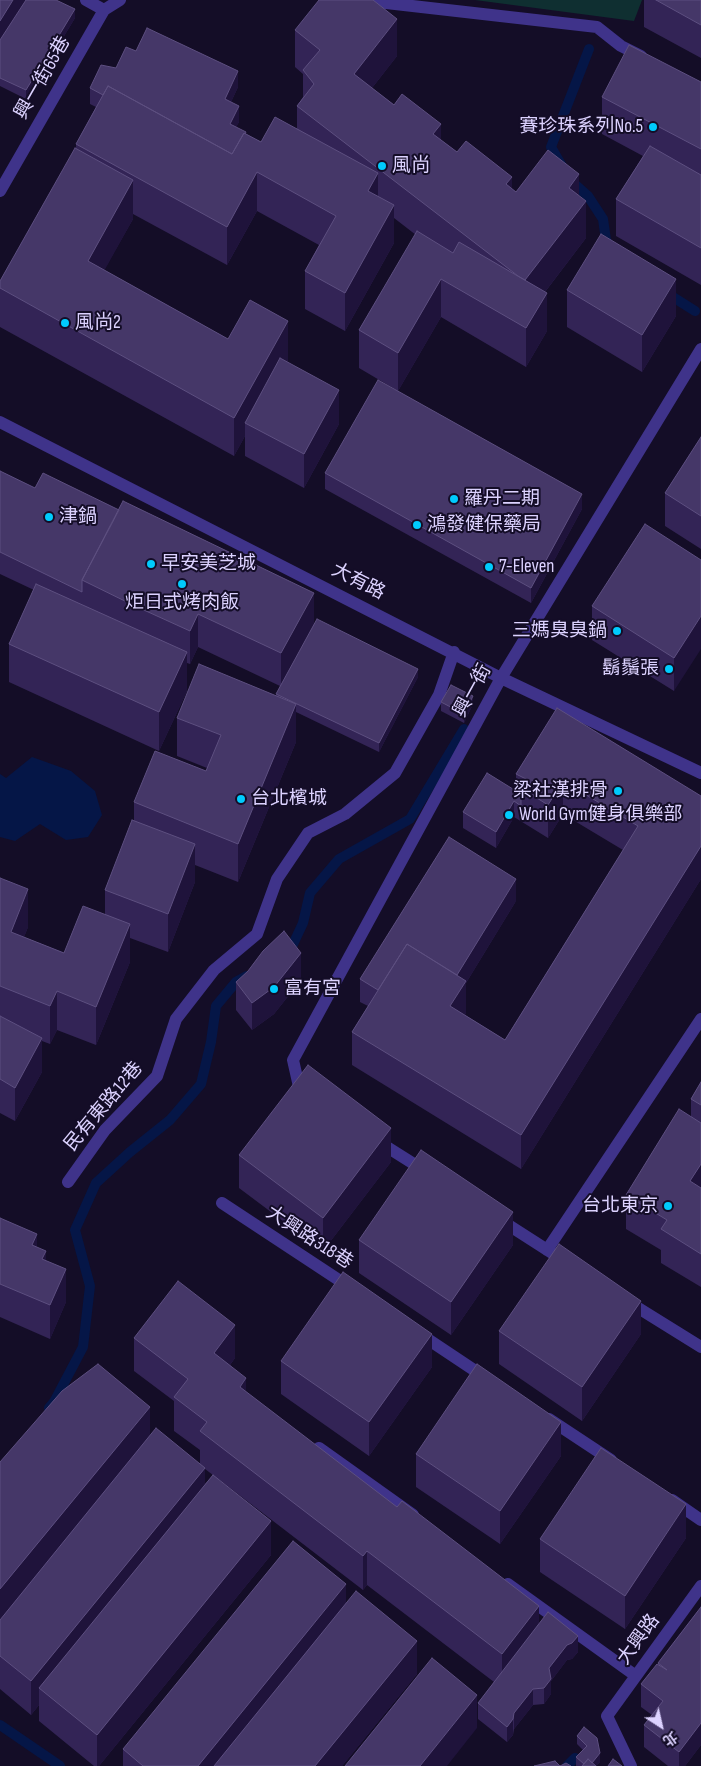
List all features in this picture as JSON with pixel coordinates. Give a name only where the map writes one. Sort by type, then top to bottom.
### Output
[{"type":"street","points":[[86,0],[104,10]]},
{"type":"street","name":"興一街65巷","points":[[0,191],[104,10],[120,0]]},
{"type":"street","points":[[360,0],[597,27],[621,46],[648,60]]},
{"type":"street","name":"興一街","points":[[317,1102],[300,1091],[293,1060],[501,678],[701,350]]},
{"type":"street","name":"大有路","points":[[0,422],[454,652],[501,678],[701,773]]},
{"type":"street","name":"民有東路12巷","points":[[68,1182],[105,1130],[157,1076],[176,1019],[214,970],[257,934],[277,879],[308,833],[345,814],[396,773],[439,695],[454,652]]},
{"type":"street","points":[[547,1250],[701,1019]]},
{"type":"street","points":[[366,1134],[432,1176]]},
{"type":"street","name":"大興路318巷","points":[[222,1203],[363,1296]]},
{"type":"street","points":[[489,1213],[579,1270]]},
{"type":"street","points":[[620,1296],[701,1348]]},
{"type":"street","points":[[404,1323],[495,1383]]},
{"type":"street","points":[[536,1410],[618,1465]]},
{"type":"street","points":[[308,1440],[420,1520]]},
{"type":"street","points":[[660,1492],[701,1520]]},
{"type":"street","points":[[500,1578],[636,1676]]},
{"type":"street","name":"大興路","points":[[631,1766],[607,1716],[701,1586]]},
{"type":"green space","points":[[475,0],[642,0],[634,21]]},
{"type":"shaded area","points":[[32,757],[71,771],[95,791],[102,815],[88,837],[66,840],[40,824],[15,841],[0,837],[0,774],[6,778]]},
{"type":"building","points":[[0,0],[13,0],[0,21]]},
{"type":"building","points":[[26,0],[56,0],[75,9],[26,90],[0,78],[0,40]]},
{"type":"building","points":[[319,0],[373,0],[397,19],[354,74],[394,105],[402,94],[441,124],[433,134],[457,152],[466,141],[512,177],[506,184],[516,192],[548,150],[579,174],[569,188],[586,201],[525,280],[297,106],[314,84],[303,70],[320,50],[295,30]]},
{"type":"building","points":[[656,0],[701,0],[701,25]]},
{"type":"building","points":[[147,28],[238,71],[225,99],[239,106],[230,124],[246,132],[232,154],[108,86],[103,95],[90,88],[101,65],[116,68],[126,47],[136,51]]},
{"type":"building","points":[[629,45],[701,82],[701,149],[602,97]]},
{"type":"building","points":[[108,86],[232,154],[244,133],[261,142],[275,117],[378,173],[368,191],[394,205],[345,293],[305,271],[336,216],[257,172],[227,227],[76,144]]},
{"type":"building","points":[[650,146],[701,175],[701,248],[616,199]]},
{"type":"building","points":[[75,148],[133,180],[88,261],[228,339],[250,300],[288,321],[234,418],[0,288],[0,281]]},
{"type":"building","points":[[417,231],[453,253],[459,242],[547,293],[526,328],[441,279],[398,353],[359,330]]},
{"type":"building","points":[[601,234],[676,279],[642,335],[567,290]]},
{"type":"building","points":[[280,358],[339,390],[304,454],[245,423]]},
{"type":"building","name":"羅丹二期","points":[[378,380],[582,494],[531,588],[325,473]]},
{"type":"building","points":[[701,437],[701,516],[665,493]]},
{"type":"building","points":[[0,471],[35,488],[43,473],[119,510],[82,580],[82,592],[0,552]]},
{"type":"building","points":[[123,501],[314,593],[281,653],[198,614],[190,631],[82,580]]},
{"type":"building","points":[[645,524],[701,560],[701,616],[674,658],[592,606]]},
{"type":"building","points":[[36,584],[187,652],[159,712],[9,644]]},
{"type":"building","points":[[317,619],[418,669],[379,743],[276,694]]},
{"type":"building","points":[[199,664],[296,704],[238,844],[134,802],[155,751],[206,771],[221,735],[177,718]]},
{"type":"building","points":[[451,685],[473,696],[464,714],[441,702]]},
{"type":"building","points":[[557,708],[701,796],[701,846],[521,1135],[352,1032],[407,944],[466,981],[450,1006],[505,1040],[638,826],[563,781],[548,805],[521,788],[526,779],[516,774]]},
{"type":"building","points":[[487,773],[521,794],[521,806],[514,801],[496,832],[463,812]]},
{"type":"building","points":[[132,820],[195,844],[168,914],[105,890]]},
{"type":"building","points":[[449,837],[516,879],[457,975],[407,944],[378,990],[360,979]]},
{"type":"building","points":[[0,878],[28,889],[11,932],[64,953],[83,906],[130,924],[96,1007],[57,991],[50,1006],[0,986]]},
{"type":"building","points":[[284,931],[301,953],[274,987],[252,1003],[236,982],[248,971],[263,951]]},
{"type":"building","points":[[0,1016],[42,1038],[15,1088],[0,1079]]},
{"type":"building","points":[[308,1065],[391,1128],[323,1218],[239,1155]]},
{"type":"building","points":[[701,1082],[701,1105],[691,1099]]},
{"type":"building","points":[[679,1109],[701,1123],[701,1164],[690,1181],[701,1188],[701,1254],[661,1229],[667,1220],[626,1195]]},
{"type":"building","points":[[421,1150],[513,1212],[451,1302],[359,1240]]},
{"type":"building","points":[[0,1218],[37,1234],[32,1245],[46,1251],[42,1259],[66,1269],[50,1305],[0,1284]]},
{"type":"building","points":[[559,1244],[641,1301],[582,1387],[499,1331]]},
{"type":"building","points":[[343,1272],[432,1334],[369,1422],[281,1361]]},
{"type":"building","points":[[178,1281],[235,1325],[214,1353],[246,1378],[240,1387],[397,1507],[402,1501],[539,1606],[502,1654],[367,1551],[363,1556],[200,1431],[207,1422],[174,1397],[188,1379],[134,1338]]},
{"type":"building","points":[[98,1364],[150,1407],[0,1589],[0,1462],[62,1391]]},
{"type":"building","points":[[477,1364],[561,1422],[500,1511],[416,1454]]},
{"type":"building","points":[[156,1428],[205,1468],[31,1681],[0,1656],[0,1620]]},
{"type":"building","points":[[601,1448],[686,1504],[625,1596],[540,1539]]},
{"type":"building","points":[[213,1475],[271,1521],[97,1735],[39,1688]]},
{"type":"building","points":[[293,1541],[346,1584],[198,1766],[143,1766],[123,1749]]},
{"type":"building","points":[[356,1591],[417,1641],[315,1766],[214,1766]]},
{"type":"building","points":[[701,1607],[701,1723],[679,1752],[644,1725],[663,1701],[641,1684],[657,1664],[667,1670],[658,1663]]},
{"type":"building","points":[[548,1612],[578,1636],[572,1643],[567,1645],[549,1668],[551,1679],[544,1688],[533,1689],[514,1713],[513,1719],[507,1727],[478,1703]]},
{"type":"building","points":[[432,1658],[477,1695],[420,1766],[345,1766]]},
{"type":"building","points":[[584,1727],[597,1738],[600,1753],[592,1763],[588,1759],[584,1764],[576,1757],[587,1746],[577,1736]]},
{"type":"building","points":[[588,1759],[596,1766],[582,1766]]},
{"type":"building","points":[[613,1759],[622,1766],[608,1766]]},
{"type":"building","points":[[555,1761],[560,1766],[534,1766]]},
{"type":"building","points":[[566,1763],[571,1766],[560,1766]]},
{"type":"waterway","points":[[563,168],[551,147],[589,49]]},
{"type":"waterway","points":[[570,180],[588,196],[603,219],[606,240],[610,247]]},
{"type":"waterway","points":[[665,292],[695,311]]},
{"type":"waterway","points":[[288,955],[303,923],[310,893],[339,859],[410,819],[464,729]]},
{"type":"waterway","points":[[49,1408],[83,1347],[90,1286],[75,1230],[96,1183],[130,1152],[170,1120],[201,1084],[211,1042],[216,1006],[236,982],[247,976]]},
{"type":"waterway","points":[[0,1725],[60,1766]]},
{"type":"waterway","points":[[567,1766],[575,1758]]},
{"type":"place","name":"賽珍珠系列No.5","points":[[653,127]]},
{"type":"place","name":"風尚","points":[[382,166]]},
{"type":"place","name":"風尚2","points":[[65,323]]},
{"type":"place","name":"羅丹二期","points":[[454,499]]},
{"type":"place","name":"津鍋","points":[[49,517]]},
{"type":"place","name":"鴻發健保藥局","points":[[417,525]]},
{"type":"place","name":"早安美芝城","points":[[151,564]]},
{"type":"place","name":"7-Eleven","points":[[489,567]]},
{"type":"place","name":"炬日式烤肉飯","points":[[182,584]]},
{"type":"place","name":"三媽臭臭鍋","points":[[617,631]]},
{"type":"place","name":"鬍鬚張","points":[[669,669]]},
{"type":"place","name":"梁社漢排骨","points":[[618,791]]},
{"type":"place","name":"台北檳城","points":[[241,799]]},
{"type":"place","name":"World Gym健身俱樂部","points":[[509,815]]},
{"type":"place","name":"富有宮","points":[[274,989]]},
{"type":"place","name":"台北東京","points":[[668,1206]]}]
